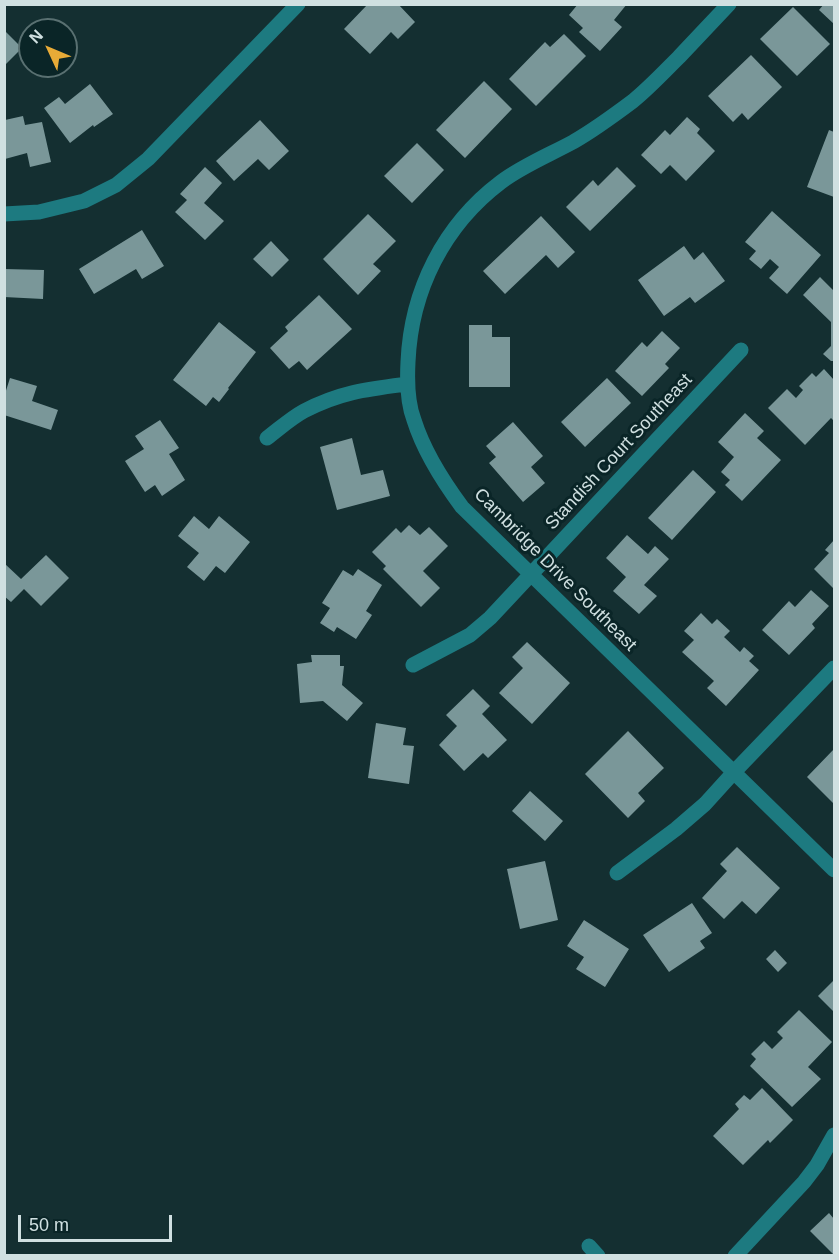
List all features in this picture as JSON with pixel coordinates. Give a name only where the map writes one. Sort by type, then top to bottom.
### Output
[{"type":"street","points":[[4,214],[39,212],[84,201],[116,185],[148,159],[298,4]]},
{"type":"street","name":"Cambridge Drive Southeast","points":[[729,4],[636,99],[574,141],[503,180],[463,217],[431,265],[420,292],[408,352],[407,384],[413,418],[425,450],[462,507],[834,870]]},
{"type":"street","name":"Standish Court Southeast","points":[[413,665],[470,635],[490,618],[741,350]]},
{"type":"street","points":[[267,438],[302,412],[332,398],[359,390],[407,384]]},
{"type":"street","points":[[617,873],[705,804],[834,668]]},
{"type":"street","points":[[735,1256],[804,1182],[817,1165],[834,1135]]},
{"type":"building","points":[[368,4],[398,4],[415,22],[398,39],[391,32],[370,54],[344,29]]},
{"type":"building","points":[[578,4],[627,4],[614,20],[622,27],[600,51],[579,32],[583,28],[569,15]]},
{"type":"building","points":[[824,4],[834,4],[834,24],[819,10]]},
{"type":"building","points":[[793,7],[830,44],[797,76],[760,39]]},
{"type":"building","points":[[4,30],[18,44],[18,52],[4,66]]},
{"type":"building","points":[[564,34],[586,56],[536,106],[509,79],[545,42],[550,47]]},
{"type":"building","points":[[751,55],[782,87],[748,120],[742,113],[733,122],[708,96]]},
{"type":"building","points":[[484,81],[512,109],[465,158],[436,130]]},
{"type":"building","points":[[90,84],[113,114],[94,127],[93,125],[70,143],[44,108],[59,97],[65,104]]},
{"type":"building","points":[[23,116],[25,125],[42,122],[51,162],[30,167],[27,153],[5,159],[5,120]]},
{"type":"building","points":[[687,117],[700,129],[697,133],[715,151],[686,181],[670,165],[661,174],[641,155],[665,130],[670,135]]},
{"type":"building","points":[[260,120],[289,151],[269,170],[258,159],[234,181],[216,161]]},
{"type":"building","points":[[829,130],[834,132],[834,197],[807,187]]},
{"type":"building","points":[[417,143],[444,170],[412,203],[384,176]]},
{"type":"building","points":[[205,167],[222,183],[204,203],[224,221],[205,240],[175,212],[187,200],[180,194]]},
{"type":"building","points":[[617,167],[636,186],[590,231],[566,207],[593,180],[598,186]]},
{"type":"building","points":[[772,211],[821,255],[787,294],[769,278],[779,267],[770,259],[761,269],[749,259],[756,251],[745,242]]},
{"type":"building","points":[[368,214],[396,241],[373,264],[381,271],[358,295],[323,259]]},
{"type":"building","points":[[541,216],[575,252],[558,268],[546,255],[505,294],[483,271]]},
{"type":"building","points":[[142,230],[164,266],[142,279],[136,269],[94,294],[79,269]]},
{"type":"building","points":[[271,241],[289,260],[272,277],[253,259]]},
{"type":"building","points":[[684,246],[694,260],[703,252],[725,281],[695,303],[690,297],[664,316],[638,280]]},
{"type":"building","points":[[4,269],[44,270],[43,299],[4,297]]},
{"type":"building","points":[[820,277],[834,291],[834,361],[823,354],[831,346],[831,322],[803,295]]},
{"type":"building","points":[[319,295],[352,329],[307,370],[299,361],[289,369],[270,348],[288,331],[285,327]]},
{"type":"building","points":[[219,322],[256,352],[219,402],[213,397],[206,406],[173,380]]},
{"type":"building","points":[[469,325],[492,325],[492,337],[510,337],[510,387],[469,387]]},
{"type":"building","points":[[662,331],[680,348],[665,364],[669,368],[642,396],[615,371],[642,342],[647,347]]},
{"type":"building","points":[[824,369],[834,380],[834,421],[831,418],[805,445],[768,408],[787,389],[796,398],[803,390],[799,386],[812,373],[816,377]]},
{"type":"building","points":[[10,378],[37,386],[32,401],[58,410],[51,430],[4,415],[4,397]]},
{"type":"building","points":[[607,378],[631,403],[585,447],[561,422]]},
{"type":"building","points":[[745,413],[764,431],[757,438],[781,460],[742,501],[725,485],[730,480],[721,472],[734,457],[718,442]]},
{"type":"building","points":[[160,420],[179,448],[169,454],[185,480],[162,496],[155,485],[145,492],[125,461],[144,449],[135,436]]},
{"type":"building","points":[[513,422],[543,456],[531,467],[545,483],[523,502],[489,463],[496,457],[486,446]]},
{"type":"building","points":[[352,438],[361,475],[383,470],[390,496],[337,510],[320,447]]},
{"type":"building","points":[[693,470],[716,492],[672,540],[648,518]]},
{"type":"building","points":[[194,516],[209,529],[219,516],[250,542],[225,573],[216,566],[204,581],[187,567],[199,553],[178,536]]},
{"type":"building","points":[[409,525],[420,535],[429,527],[448,546],[423,571],[440,588],[421,607],[383,569],[386,566],[372,552],[396,528],[401,533]]},
{"type":"building","points":[[627,535],[648,554],[655,546],[669,559],[644,585],[657,596],[639,614],[613,591],[626,577],[606,558]]},
{"type":"building","points":[[834,540],[834,589],[814,569],[829,553],[825,550]]},
{"type":"building","points":[[46,555],[69,578],[41,606],[24,589],[11,602],[4,596],[4,563],[21,579]]},
{"type":"building","points":[[358,569],[382,585],[366,611],[372,615],[356,639],[337,627],[334,632],[320,623],[330,608],[322,603],[343,570],[353,576]]},
{"type":"building","points":[[811,590],[829,606],[812,624],[815,628],[789,655],[762,630],[789,601],[795,607]]},
{"type":"building","points":[[701,613],[712,624],[717,619],[730,631],[724,637],[740,652],[744,647],[754,656],[749,661],[759,670],[726,706],[707,688],[714,681],[682,652],[694,640],[684,631]]},
{"type":"building","points":[[527,642],[570,683],[532,724],[499,693],[523,668],[512,657]]},
{"type":"building","points":[[311,655],[340,655],[340,666],[344,666],[342,685],[363,703],[347,721],[323,701],[300,703],[297,664],[312,662]]},
{"type":"building","points":[[473,689],[490,706],[482,714],[507,740],[488,758],[483,753],[464,771],[439,745],[457,726],[446,715]]},
{"type":"building","points":[[376,723],[406,728],[403,745],[414,746],[409,784],[368,778]]},
{"type":"building","points":[[628,731],[664,768],[638,793],[645,801],[628,818],[585,774]]},
{"type":"building","points":[[834,749],[834,804],[807,777]]},
{"type":"building","points":[[530,791],[563,821],[545,841],[512,811]]},
{"type":"building","points":[[737,847],[780,888],[756,914],[742,901],[724,919],[702,898],[727,871],[720,864]]},
{"type":"building","points":[[545,861],[558,920],[520,929],[507,869]]},
{"type":"building","points":[[692,903],[712,933],[700,941],[705,948],[669,972],[643,935]]},
{"type":"building","points":[[584,920],[629,949],[605,987],[576,969],[584,957],[567,946]]},
{"type":"building","points":[[775,950],[787,963],[778,972],[766,959]]},
{"type":"building","points":[[834,980],[834,1012],[818,996]]},
{"type":"building","points":[[799,1010],[832,1042],[808,1067],[821,1079],[792,1107],[750,1066],[756,1059],[751,1054],[764,1041],[772,1049],[783,1038],[777,1032]]},
{"type":"building","points":[[762,1088],[793,1120],[770,1143],[768,1140],[743,1165],[713,1136],[739,1109],[735,1104],[744,1095],[750,1100]]},
{"type":"building","points":[[829,1213],[834,1219],[834,1255],[810,1231]]}]
